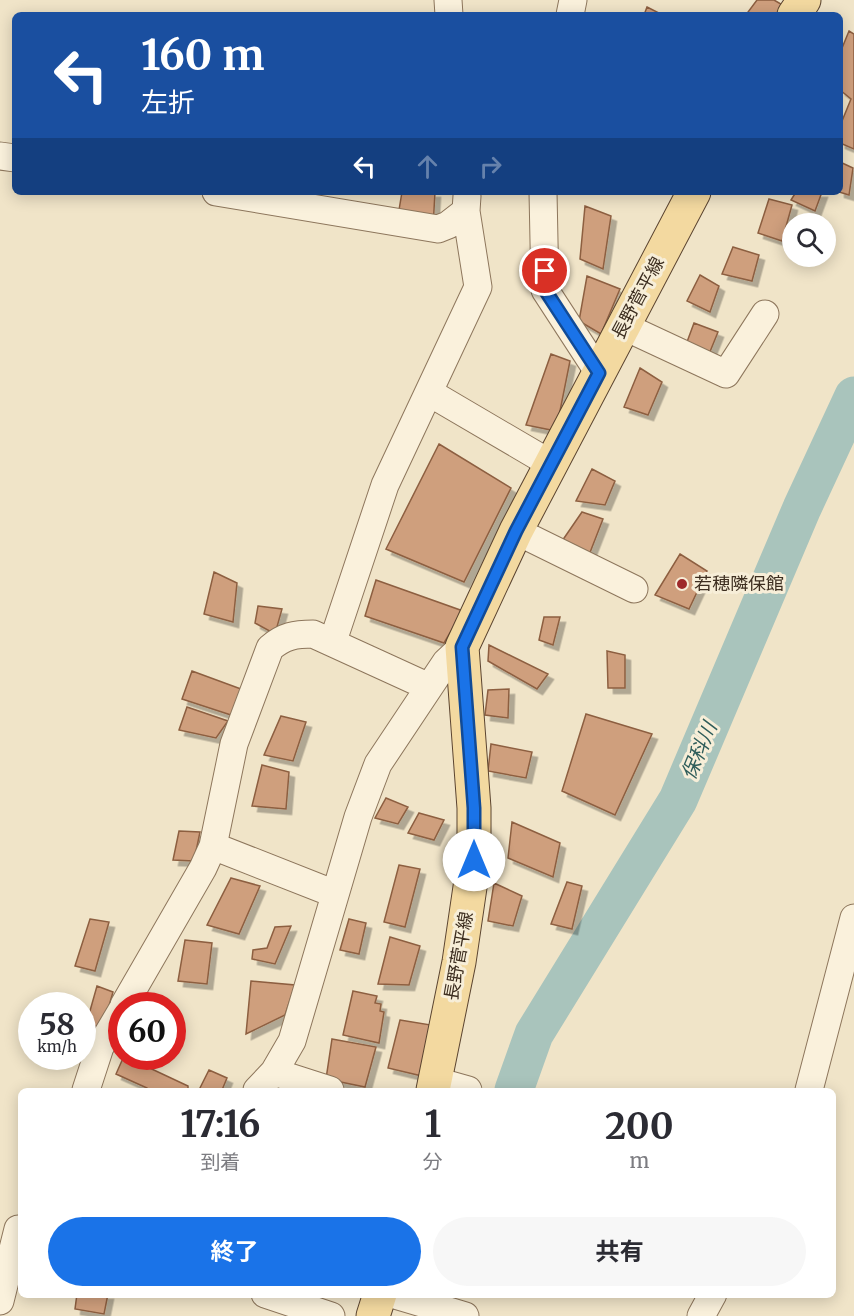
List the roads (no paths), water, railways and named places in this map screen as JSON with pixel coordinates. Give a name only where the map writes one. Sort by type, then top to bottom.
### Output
[{"type":"main road","name":"長野菅平線","points":[[434,1086],[459,962],[474,860],[474,808],[462,647],[516,531],[692,195]]},
{"type":"main road","points":[[373,1316],[379,1298]]},
{"type":"street","points":[[234,195],[438,229],[448,225],[466,201]]},
{"type":"street","points":[[543,195],[545,290],[599,373]]},
{"type":"street","points":[[333,641],[385,485],[478,287],[466,201]]},
{"type":"street","points":[[623,326],[726,374],[765,314]]},
{"type":"street","points":[[430,393],[551,464]]},
{"type":"street","points":[[516,531],[634,589]]},
{"type":"street","points":[[132,992],[204,868],[213,846],[234,744],[270,648],[280,639],[294,634],[313,634],[333,641],[429,687]]},
{"type":"street","points":[[316,1088],[266,1081],[292,1041],[334,894],[358,817],[378,764],[429,687],[447,662],[462,647]]},
{"type":"street","points":[[213,846],[334,894]]},
{"type":"street","points":[[810,1088],[854,918]]},
{"type":"street","points":[[87,1088],[100,1047],[108,1034]]},
{"type":"street","points":[[434,1086],[451,1088]]},
{"type":"street","points":[[0,1301],[13,1226]]},
{"type":"street","points":[[277,1298],[331,1316]]},
{"type":"street","points":[[406,1298],[460,1314]]},
{"type":"street","points":[[701,1316],[711,1298]]},
{"type":"waterway","name":"保科川","points":[[515,1088],[534,1034],[678,800],[802,508],[854,396]]},
{"type":"place","name":"若穂隣保館","points":[[682,584]]}]
